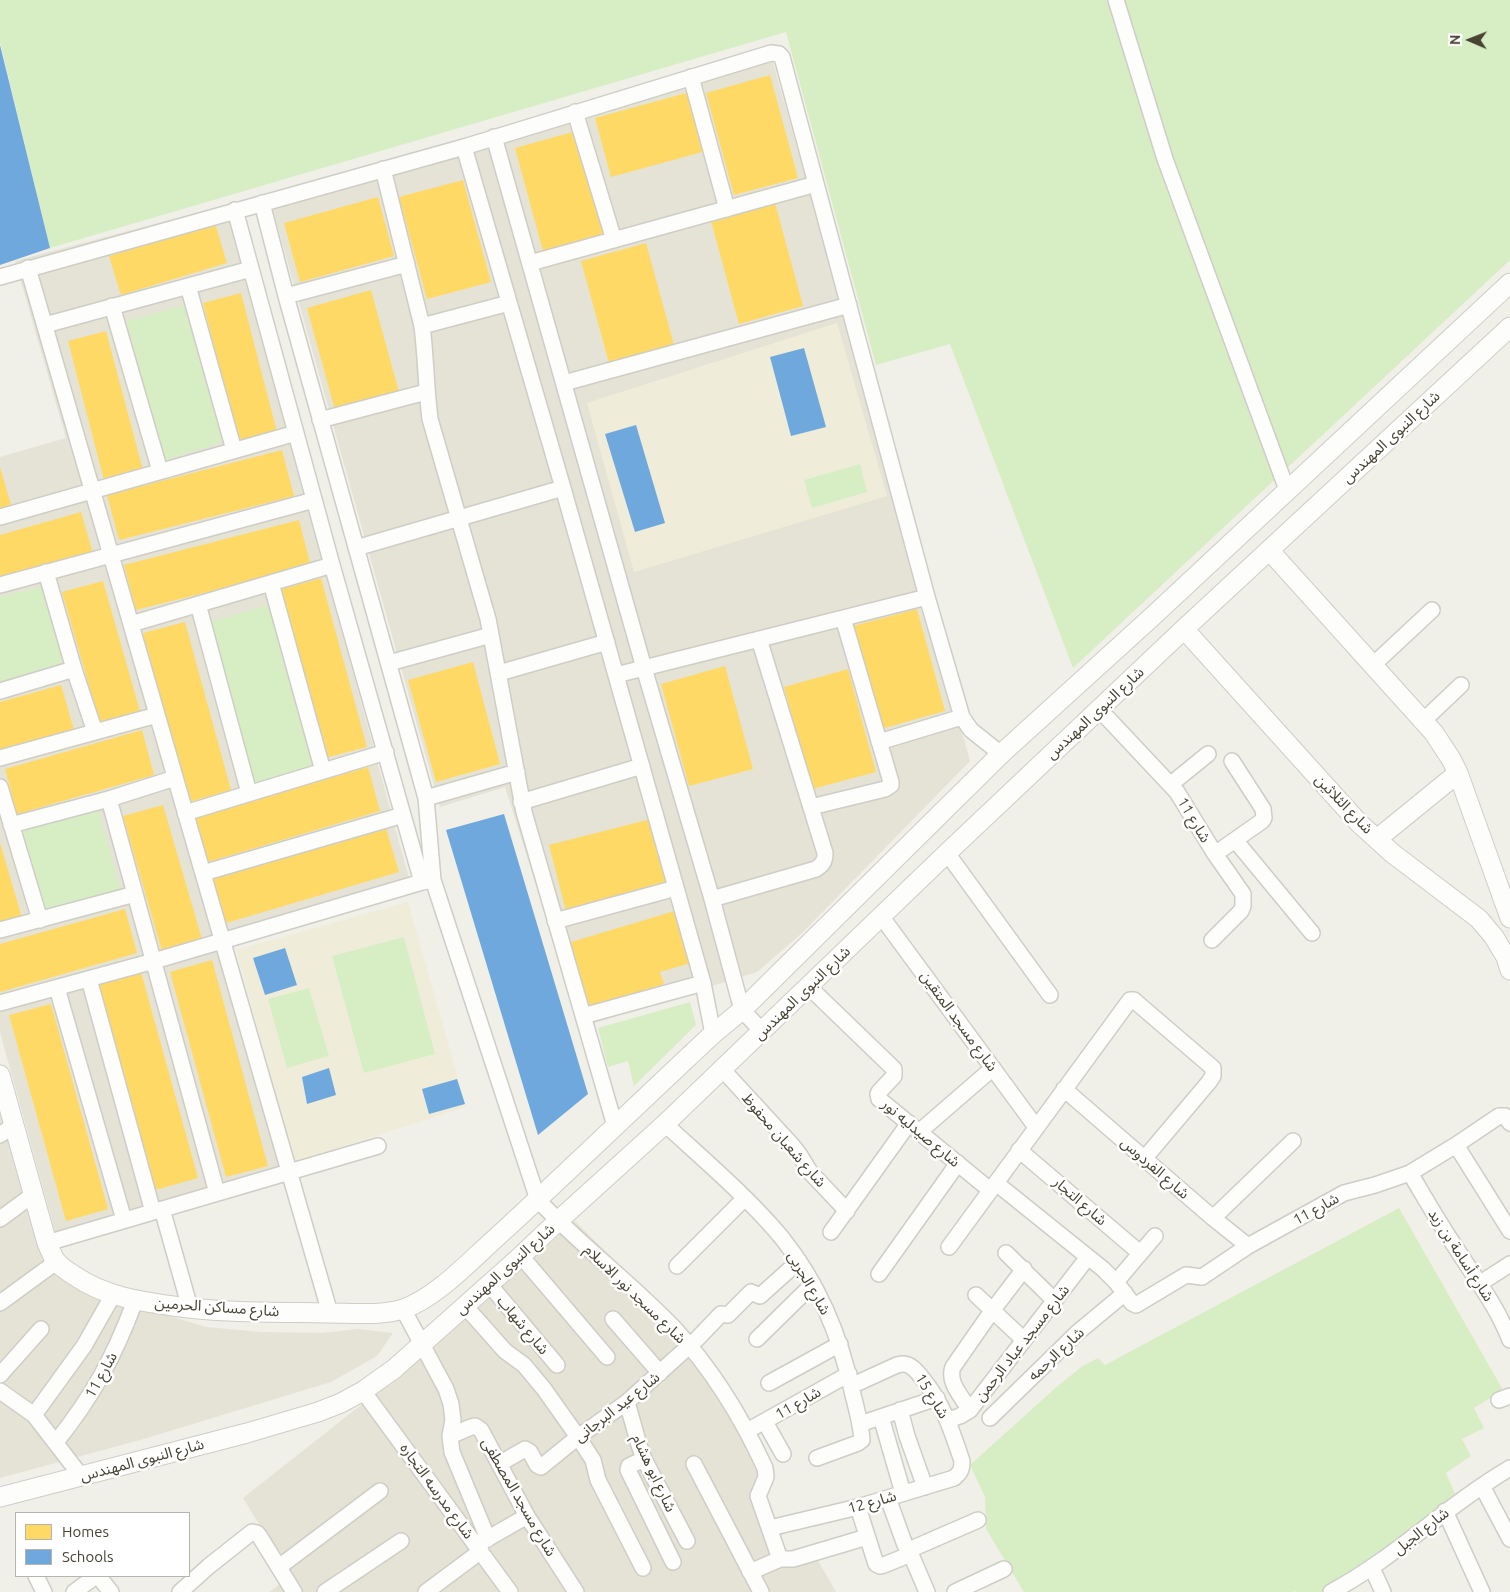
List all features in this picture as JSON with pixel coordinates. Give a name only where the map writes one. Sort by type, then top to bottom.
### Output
[{"type":"street","points":[[1116,0],[1165,159],[1287,490]]},
{"type":"street","points":[[0,276],[464,146],[771,53],[779,54],[782,56],[927,597],[962,718],[971,730],[1001,754]]},
{"type":"street","points":[[691,77],[727,209]]},
{"type":"street","points":[[575,112],[614,240]]},
{"type":"street","points":[[494,137],[742,1010],[762,1031]]},
{"type":"street","points":[[464,146],[703,983],[713,1034]]},
{"type":"street","points":[[383,168],[422,326],[425,348],[426,392],[430,419],[484,604],[499,673],[521,802],[615,1126]]},
{"type":"street","points":[[530,263],[816,184]]},
{"type":"street","points":[[262,203],[320,420],[426,798],[427,881]]},
{"type":"street","points":[[235,210],[332,565],[403,815],[538,1200]]},
{"type":"street","points":[[286,296],[407,264]]},
{"type":"street","points":[[28,268],[330,1313]]},
{"type":"street","points":[[44,325],[250,269]]},
{"type":"street","name":"شارع النبوى المهندس","points":[[403,1309],[420,1301],[450,1279],[538,1200],[713,1034],[742,1010],[1001,754],[1153,616],[1510,282]]},
{"type":"street","points":[[188,286],[234,450]]},
{"type":"street","points":[[422,326],[509,302]]},
{"type":"street","points":[[564,383],[849,305]]},
{"type":"street","points":[[112,306],[160,471]]},
{"type":"street","name":"شارع النبوى المهندس","points":[[0,1497],[302,1417],[363,1391],[394,1369],[522,1256],[666,1124],[881,916],[1179,633],[1510,327]]},
{"type":"street","points":[[320,420],[426,392]]},
{"type":"street","points":[[0,517],[296,433]]},
{"type":"street","points":[[356,548],[563,488]]},
{"type":"street","points":[[0,585],[314,500]]},
{"type":"street","points":[[1270,550],[1443,745],[1458,772],[1510,918]]},
{"type":"street","points":[[131,624],[332,565]]},
{"type":"street","points":[[46,572],[74,669],[95,732]]},
{"type":"street","points":[[271,583],[323,771]]},
{"type":"street","points":[[616,675],[927,597]]},
{"type":"street","points":[[198,604],[249,794]]},
{"type":"street","points":[[1373,665],[1432,610]]},
{"type":"street","name":"شارع الثلاثين","points":[[1153,616],[1179,633],[1359,823],[1392,853],[1479,919],[1509,960]]},
{"type":"street","points":[[811,807],[889,787],[891,782],[843,618]]},
{"type":"street","points":[[389,663],[491,635]]},
{"type":"street","points":[[712,899],[816,868],[822,865],[825,860],[825,853],[760,639]]},
{"type":"street","points":[[499,673],[606,642]]},
{"type":"street","points":[[0,691],[74,669]]},
{"type":"street","points":[[1423,721],[1461,685]]},
{"type":"street","name":"شارع 11","points":[[1099,709],[1171,784],[1215,854],[1240,889],[1244,899],[1241,911],[1212,940]]},
{"type":"street","points":[[0,758],[157,715]]},
{"type":"street","points":[[879,742],[962,718]]},
{"type":"street","points":[[185,812],[386,752]]},
{"type":"street","points":[[1171,784],[1208,754]]},
{"type":"street","points":[[1215,854],[1262,822],[1265,814],[1232,761]]},
{"type":"street","points":[[521,802],[642,766]]},
{"type":"street","points":[[426,798],[517,772]]},
{"type":"street","points":[[1377,839],[1458,772]]},
{"type":"street","points":[[11,825],[109,799],[175,778]]},
{"type":"street","points":[[0,787],[40,920]]},
{"type":"street","points":[[109,799],[217,1193]]},
{"type":"street","points":[[203,873],[403,815]]},
{"type":"street","points":[[1235,840],[1312,933]]},
{"type":"street","points":[[947,853],[1050,995]]},
{"type":"street","points":[[0,1004],[427,881]]},
{"type":"street","points":[[555,921],[676,888]]},
{"type":"street","points":[[0,930],[135,894]]},
{"type":"street","name":"شارع مسجد المتقين","points":[[881,916],[1036,1127]]},
{"type":"street","points":[[89,979],[158,1211],[190,1308]]},
{"type":"street","points":[[583,1016],[703,983]]},
{"type":"street","name":"شارع صيدليه نور","points":[[808,986],[894,1069],[894,1076],[879,1092],[878,1097],[958,1163],[993,1186]]},
{"type":"street","points":[[56,988],[124,1220]]},
{"type":"street","points":[[948,1247],[1130,1000],[1134,1000],[1213,1068],[1213,1076],[1144,1158]]},
{"type":"street","points":[[831,1232],[914,1128],[993,1068]]},
{"type":"street","name":"شارع شعبان محفوظ","points":[[722,1069],[792,1145],[810,1172],[847,1211]]},
{"type":"street","name":"شارع مساكن الحرمين","points":[[0,1076],[7,1130],[34,1194],[47,1243],[56,1262],[97,1290],[135,1301],[190,1308],[330,1313],[366,1313],[403,1309]]},
{"type":"street","name":"شارع الفردوس","points":[[1064,1089],[1248,1246]]},
{"type":"street","name":"شارع 11","points":[[1128,1295],[1186,1275],[1202,1277],[1248,1246],[1344,1193],[1375,1185],[1410,1172],[1456,1145],[1505,1120]]},
{"type":"street","name":"شارع الجربى","points":[[666,1124],[770,1225],[799,1261],[828,1314],[840,1344],[850,1380],[862,1440],[817,1458]]},
{"type":"street","points":[[1213,1218],[1293,1141]]},
{"type":"street","points":[[1456,1145],[1510,1232]]},
{"type":"street","points":[[47,1243],[378,1146]]},
{"type":"street","name":"شارع التجار","points":[[1020,1150],[1140,1253]]},
{"type":"street","points":[[879,1274],[958,1163]]},
{"type":"street","name":"شارع أسامة بن زيد","points":[[1410,1172],[1436,1218],[1509,1332]]},
{"type":"street","points":[[993,1186],[1088,1257],[1128,1295],[1140,1253],[1155,1236]]},
{"type":"street","points":[[0,1219],[34,1194]]},
{"type":"street","points":[[677,1266],[744,1199]]},
{"type":"street","name":"شارع مسجد نور الاسلام","points":[[538,1200],[558,1221],[658,1312],[689,1346],[742,1420],[765,1468],[766,1477],[758,1496],[780,1558]]},
{"type":"street","points":[[1006,1252],[1055,1301]]},
{"type":"street","points":[[522,1256],[607,1357]]},
{"type":"street","name":"شارع مسجد عباد الرحمن","points":[[948,1420],[970,1410],[1088,1257]]},
{"type":"street","name":"شارع عيد البرجانى","points":[[499,1464],[524,1449],[530,1452],[537,1465],[541,1467],[578,1437],[628,1402],[721,1314],[728,1315],[751,1292],[760,1296],[799,1261]]},
{"type":"street","points":[[0,1302],[56,1262]]},
{"type":"street","points":[[1479,1284],[1510,1264]]},
{"type":"street","points":[[970,1410],[953,1382],[951,1372],[992,1311],[1024,1269]]},
{"type":"street","name":"شارع شهاب","points":[[490,1284],[557,1365]]},
{"type":"street","points":[[757,1339],[813,1284]]},
{"type":"street","points":[[34,1415],[84,1346],[113,1295]]},
{"type":"street","points":[[976,1295],[1024,1340]]},
{"type":"street","name":"شارع الرحمه","points":[[990,1418],[1077,1334],[1128,1295]]},
{"type":"street","name":"شارع 11","points":[[56,1442],[76,1418],[105,1370],[123,1334],[135,1301]]},
{"type":"street","points":[[465,1306],[505,1352],[524,1365],[544,1389],[578,1437],[590,1455],[598,1480],[643,1568]]},
{"type":"street","points":[[403,1309],[446,1389],[451,1404],[453,1420],[450,1436],[452,1452],[482,1545]]},
{"type":"street","points":[[613,1319],[660,1372]]},
{"type":"street","points":[[0,1375],[42,1329]]},
{"type":"street","points":[[770,1383],[840,1344]]},
{"type":"street","name":"شارع 15","points":[[850,1380],[903,1364],[914,1368],[929,1386],[948,1420],[962,1461]]},
{"type":"street","name":"شارع 11","points":[[747,1432],[850,1380]]},
{"type":"street","points":[[0,1391],[34,1415],[81,1476]]},
{"type":"street","name":"شارع مدرسه التجاره","points":[[363,1391],[482,1545],[510,1592]]},
{"type":"street","points":[[860,1424],[936,1398]]},
{"type":"street","points":[[0,1409],[14,1400]]},
{"type":"street","name":"شارع ابو هشام","points":[[628,1402],[644,1459],[687,1541]]},
{"type":"street","points":[[900,1410],[925,1487]]},
{"type":"street","points":[[882,1417],[903,1493]]},
{"type":"street","points":[[764,1422],[783,1454]]},
{"type":"street","name":"شارع مسجد المصطفى","points":[[450,1436],[471,1427],[481,1430],[527,1516],[576,1592]]},
{"type":"street","points":[[644,1459],[629,1466],[628,1470],[673,1562]]},
{"type":"street","name":"شارع 12","points":[[770,1528],[858,1507],[954,1478],[962,1468],[962,1461]]},
{"type":"street","points":[[694,1464],[760,1592]]},
{"type":"street","name":"شارع الجبل","points":[[1340,1590],[1446,1511],[1510,1468]]},
{"type":"street","points":[[1482,1486],[1510,1539]]},
{"type":"street","points":[[279,1567],[380,1491]]},
{"type":"street","points":[[888,1498],[905,1545],[910,1552],[927,1592]]},
{"type":"street","points":[[858,1507],[876,1564],[880,1566],[978,1520]]},
{"type":"street","points":[[1446,1511],[1482,1592]]},
{"type":"street","points":[[426,1592],[482,1545],[527,1516]]},
{"type":"street","points":[[180,1592],[252,1532],[257,1533],[294,1592]]},
{"type":"street","points":[[750,1572],[780,1558],[793,1558],[867,1537]]},
{"type":"street","points":[[325,1592],[400,1541]]},
{"type":"street","points":[[1372,1568],[1383,1592]]},
{"type":"street","points":[[955,1592],[1004,1569]]},
{"type":"street","points":[[36,1577],[44,1592]]},
{"type":"street","points":[[78,1584],[95,1577]]},
{"type":"street","points":[[98,1577],[111,1592]]},
{"type":"shaded area","points":[[772,59],[970,761],[802,933],[757,972],[581,1027],[505,787],[440,807],[273,210]]},
{"type":"shaded area","points":[[226,205],[413,893],[217,948],[282,1170],[56,1235],[0,1032],[0,457],[66,438],[15,261]]},
{"type":"shaded area","points":[[837,323],[887,496],[634,572],[587,403]]},
{"type":"shaded area","points":[[408,902],[466,1107],[294,1162],[236,950]]},
{"type":"shaded area","points":[[0,1110],[50,1248],[65,1270],[163,1314],[206,1327],[261,1332],[322,1333],[358,1329],[393,1333],[377,1356],[331,1382],[140,1440],[0,1478]]},
{"type":"shaded area","points":[[575,1221],[675,1321],[758,1442],[762,1494],[782,1554],[810,1547],[836,1592],[269,1592],[291,1576],[243,1498],[432,1349]]},
{"type":"green space","points":[[0,0],[1510,0],[1510,260],[1073,668],[950,344],[876,365],[786,32],[50,248],[0,42]]},
{"type":"green space","points":[[186,305],[223,442],[164,460],[127,321]]},
{"type":"green space","points":[[860,464],[867,492],[812,508],[804,480]]},
{"type":"green space","points":[[46,585],[67,664],[0,682],[0,597]]},
{"type":"green space","points":[[269,605],[316,770],[256,787],[210,622]]},
{"type":"green space","points":[[97,807],[122,897],[42,920],[17,830]]},
{"type":"green space","points":[[404,937],[435,1054],[364,1073],[332,956]]},
{"type":"green space","points":[[309,988],[329,1056],[287,1068],[268,999]]},
{"type":"green space","points":[[690,1002],[696,1025],[634,1086],[628,1061],[608,1067],[598,1028]]},
{"type":"green space","points":[[1399,1208],[1503,1390],[1474,1408],[1484,1428],[1462,1439],[1471,1456],[1446,1473],[1459,1503],[1326,1592],[1024,1592],[986,1529],[985,1497],[970,1465],[1081,1367],[1098,1358],[1105,1365]]},
{"type":"building: Homes","points":[[770,75],[798,178],[734,195],[706,93]]},
{"type":"building: Homes","points":[[690,92],[706,151],[611,177],[595,118]]},
{"type":"building: Homes","points":[[580,130],[608,233],[543,251],[515,148]]},
{"type":"building: Homes","points":[[463,180],[491,282],[427,299],[399,197]]},
{"type":"building: Homes","points":[[378,197],[394,256],[300,282],[284,223]]},
{"type":"building: Homes","points":[[775,203],[803,306],[739,324],[711,221]]},
{"type":"building: Homes","points":[[215,223],[227,263],[121,295],[109,256]]},
{"type":"building: Homes","points":[[646,243],[674,345],[609,363],[581,261]]},
{"type":"building: Homes","points":[[371,290],[399,392],[335,410],[307,308]]},
{"type":"building: Homes","points":[[241,293],[278,436],[240,446],[203,303]]},
{"type":"building: Homes","points":[[106,331],[144,474],[105,484],[68,341]]},
{"type":"building: Homes","points":[[282,450],[294,496],[119,540],[107,495]]},
{"type":"building: Homes","points":[[0,467],[11,505],[0,508]]},
{"type":"building: Homes","points":[[81,512],[94,557],[0,583],[0,535]]},
{"type":"building: Homes","points":[[299,520],[311,566],[136,610],[124,565]]},
{"type":"building: Homes","points":[[321,578],[367,747],[325,758],[279,590]]},
{"type":"building: Homes","points":[[103,581],[141,715],[101,727],[62,592]]},
{"type":"building: Homes","points":[[917,609],[945,711],[881,729],[853,626]]},
{"type":"building: Homes","points":[[185,622],[231,790],[189,802],[143,633]]},
{"type":"building: Homes","points":[[473,662],[500,764],[436,782],[408,680]]},
{"type":"building: Homes","points":[[725,666],[753,769],[689,786],[661,684]]},
{"type":"building: Homes","points":[[848,669],[876,772],[812,789],[784,687]]},
{"type":"building: Homes","points":[[61,685],[74,730],[0,750],[0,702]]},
{"type":"building: Homes","points":[[142,730],[154,775],[17,814],[5,769]]},
{"type":"building: Homes","points":[[368,767],[380,811],[208,862],[195,818]]},
{"type":"building: Homes","points":[[163,805],[202,939],[162,951],[123,816]]},
{"type":"building: Homes","points":[[655,818],[673,883],[566,911],[549,845]]},
{"type":"building: Homes","points":[[386,828],[399,872],[226,923],[213,879]]},
{"type":"building: Homes","points":[[0,843],[23,921],[0,928]]},
{"type":"building: Homes","points":[[125,909],[137,953],[0,992],[0,944]]},
{"type":"building: Homes","points":[[678,910],[694,962],[660,972],[664,984],[589,1008],[568,943]]},
{"type":"building: Homes","points":[[212,960],[268,1166],[226,1177],[170,972]]},
{"type":"building: Homes","points":[[141,972],[198,1178],[155,1190],[99,984]]},
{"type":"building: Homes","points":[[51,1004],[108,1209],[66,1221],[9,1015]]},
{"type":"building: Schools","points":[[0,45],[50,248],[0,265]]},
{"type":"building: Schools","points":[[804,348],[826,427],[791,436],[770,357]]},
{"type":"building: Schools","points":[[636,425],[665,523],[635,532],[605,434]]},
{"type":"building: Schools","points":[[504,814],[588,1094],[538,1135],[446,830]]},
{"type":"building: Schools","points":[[285,948],[297,985],[265,995],[253,958]]},
{"type":"building: Schools","points":[[329,1068],[336,1095],[307,1104],[302,1077]]},
{"type":"building: Schools","points":[[457,1079],[465,1104],[429,1114],[422,1089]]}]
